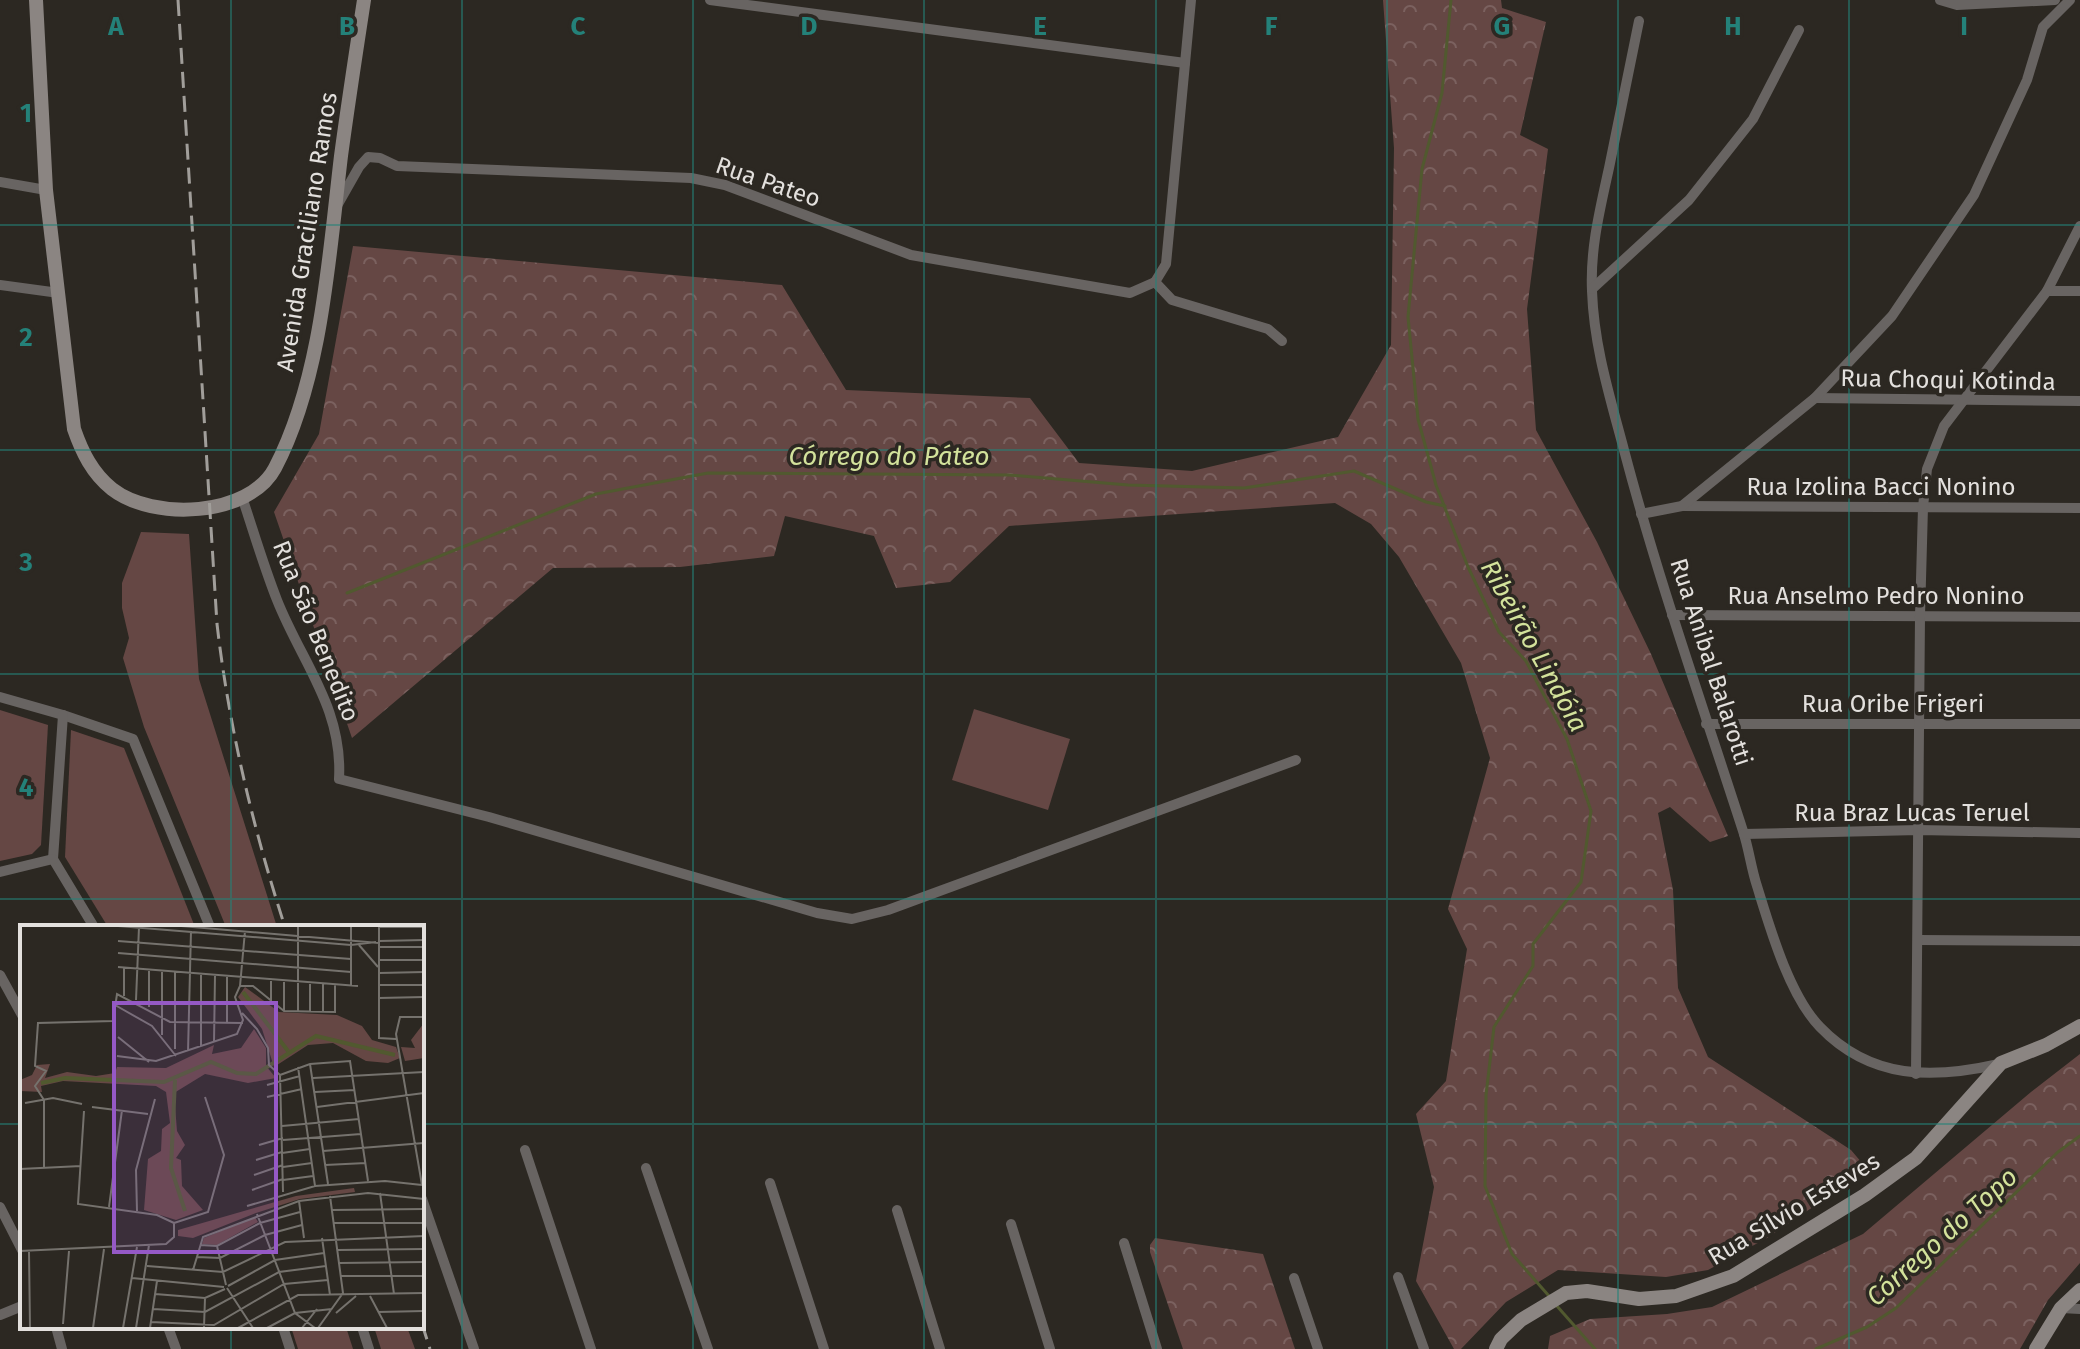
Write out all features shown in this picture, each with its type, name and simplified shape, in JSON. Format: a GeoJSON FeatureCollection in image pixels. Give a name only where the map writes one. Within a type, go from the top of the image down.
{"type":"FeatureCollection","features":[{"type":"Feature","properties":{"kind":"street"},"geometry":{"type":"LineString","coordinates":[[36,0],[46,190],[74,429],[85,458],[96,473],[126,497],[151,507],[190,508],[229,505],[243,500]]}},
{"type":"Feature","properties":{"kind":"street","name":"Avenida Graciliano Ramos"},"geometry":{"type":"LineString","coordinates":[[243,500],[264,484],[273,472],[295,423],[313,356],[337,206],[364,0]]}},
{"type":"Feature","properties":{"kind":"street"},"geometry":{"type":"LineString","coordinates":[[710,0],[1185,63]]}},
{"type":"Feature","properties":{"kind":"street"},"geometry":{"type":"LineString","coordinates":[[1191,0],[1166,264],[1155,282],[1172,300],[1268,329],[1282,341]]}},
{"type":"Feature","properties":{"kind":"street"},"geometry":{"type":"LineString","coordinates":[[1940,0],[1957,5],[2055,0]]}},
{"type":"Feature","properties":{"kind":"street"},"geometry":{"type":"LineString","coordinates":[[1682,506],[1815,398],[1892,316],[1974,195],[2027,80],[2043,27],[2070,0]]}},
{"type":"Feature","properties":{"kind":"street","name":"Rua Anibal Balarotti"},"geometry":{"type":"LineString","coordinates":[[1639,21],[1593,243],[1592,289],[1597,351],[1641,514],[1706,724],[1744,834],[1756,884],[1782,957],[1811,1017],[1830,1037],[1852,1053],[1901,1072],[1955,1073],[2001,1063],[2046,1045],[2080,1026]]}},
{"type":"Feature","properties":{"kind":"street"},"geometry":{"type":"LineString","coordinates":[[1592,289],[1689,200],[1753,119],[1799,30]]}},
{"type":"Feature","properties":{"kind":"street","name":"Rua Pateo"},"geometry":{"type":"LineString","coordinates":[[337,206],[368,157],[380,158],[397,166],[691,178],[725,185],[911,255],[1130,293],[1155,282]]}},
{"type":"Feature","properties":{"kind":"street"},"geometry":{"type":"LineString","coordinates":[[0,182],[46,190]]}},
{"type":"Feature","properties":{"kind":"street"},"geometry":{"type":"LineString","coordinates":[[1916,1074],[1920,616],[1927,469],[1944,426],[2047,291],[2080,226]]}},
{"type":"Feature","properties":{"kind":"street"},"geometry":{"type":"LineString","coordinates":[[0,285],[59,293]]}},
{"type":"Feature","properties":{"kind":"street"},"geometry":{"type":"LineString","coordinates":[[2047,291],[2080,291]]}},
{"type":"Feature","properties":{"kind":"street","name":"Rua Choqui Kotinda"},"geometry":{"type":"LineString","coordinates":[[1815,398],[2080,401]]}},
{"type":"Feature","properties":{"kind":"street","name":"Rua São Benedito"},"geometry":{"type":"LineString","coordinates":[[243,500],[278,601],[332,716],[339,739],[339,779],[489,817],[817,913],[852,919],[888,910],[1296,760]]}},
{"type":"Feature","properties":{"kind":"street","name":"Rua Izolina Bacci Nonino"},"geometry":{"type":"LineString","coordinates":[[1641,514],[1682,506],[2080,508]]}},
{"type":"Feature","properties":{"kind":"street","name":"Rua Anselmo Pedro Nonino"},"geometry":{"type":"LineString","coordinates":[[1672,615],[2080,617]]}},
{"type":"Feature","properties":{"kind":"street"},"geometry":{"type":"LineString","coordinates":[[0,697],[133,739],[209,925]]}},
{"type":"Feature","properties":{"kind":"street"},"geometry":{"type":"LineString","coordinates":[[63,715],[53,859],[93,925]]}},
{"type":"Feature","properties":{"kind":"street","name":"Rua Oribe Frigeri"},"geometry":{"type":"LineString","coordinates":[[1706,724],[2080,724]]}},
{"type":"Feature","properties":{"kind":"street","name":"Rua Braz Lucas Teruel"},"geometry":{"type":"LineString","coordinates":[[1744,834],[1919,830],[2080,833]]}},
{"type":"Feature","properties":{"kind":"street"},"geometry":{"type":"LineString","coordinates":[[0,872],[53,859]]}},
{"type":"Feature","properties":{"kind":"street"},"geometry":{"type":"LineString","coordinates":[[1919,940],[2080,941]]}},
{"type":"Feature","properties":{"kind":"street"},"geometry":{"type":"LineString","coordinates":[[0,975],[20,1011]]}},
{"type":"Feature","properties":{"kind":"street","name":"Rua Sílvio Esteves"},"geometry":{"type":"LineString","coordinates":[[1496,1349],[1501,1339],[1521,1320],[1566,1293],[1587,1291],[1639,1299],[1676,1296],[1733,1276],[1865,1195],[1916,1158],[2001,1063]]}},
{"type":"Feature","properties":{"kind":"street"},"geometry":{"type":"LineString","coordinates":[[525,1150],[591,1349]]}},
{"type":"Feature","properties":{"kind":"street"},"geometry":{"type":"LineString","coordinates":[[646,1168],[708,1349]]}},
{"type":"Feature","properties":{"kind":"street"},"geometry":{"type":"LineString","coordinates":[[770,1183],[824,1349]]}},
{"type":"Feature","properties":{"kind":"street"},"geometry":{"type":"LineString","coordinates":[[424,1205],[474,1349]]}},
{"type":"Feature","properties":{"kind":"street"},"geometry":{"type":"LineString","coordinates":[[0,1207],[20,1246]]}},
{"type":"Feature","properties":{"kind":"street"},"geometry":{"type":"LineString","coordinates":[[897,1210],[940,1349]]}},
{"type":"Feature","properties":{"kind":"street"},"geometry":{"type":"LineString","coordinates":[[1011,1224],[1050,1349]]}},
{"type":"Feature","properties":{"kind":"street"},"geometry":{"type":"LineString","coordinates":[[1124,1243],[1157,1349]]}},
{"type":"Feature","properties":{"kind":"street"},"geometry":{"type":"LineString","coordinates":[[1398,1277],[1424,1349]]}},
{"type":"Feature","properties":{"kind":"street"},"geometry":{"type":"LineString","coordinates":[[1294,1278],[1318,1349]]}},
{"type":"Feature","properties":{"kind":"street"},"geometry":{"type":"LineString","coordinates":[[2036,1349],[2061,1308],[2080,1290]]}},
{"type":"Feature","properties":{"kind":"street"},"geometry":{"type":"LineString","coordinates":[[0,1315],[20,1307]]}},
{"type":"Feature","properties":{"kind":"street"},"geometry":{"type":"LineString","coordinates":[[2061,1308],[2080,1309]]}},
{"type":"Feature","properties":{"kind":"street"},"geometry":{"type":"LineString","coordinates":[[57,1329],[62,1349]]}},
{"type":"Feature","properties":{"kind":"street"},"geometry":{"type":"LineString","coordinates":[[169,1329],[176,1349]]}},
{"type":"Feature","properties":{"kind":"street"},"geometry":{"type":"LineString","coordinates":[[284,1329],[290,1349]]}},
{"type":"Feature","properties":{"kind":"street"},"geometry":{"type":"LineString","coordinates":[[363,1329],[369,1349]]}},
{"type":"Feature","properties":{"kind":"green space"},"geometry":{"type":"Polygon","coordinates":[[[1383,0],[1501,0],[1502,8],[1546,22],[1520,135],[1548,149],[1527,309],[1536,430],[1597,542],[1651,654],[1728,836],[1710,842],[1670,807],[1658,813],[1673,890],[1678,988],[1708,1057],[1851,1150],[1868,1170],[1767,1238],[1708,1270],[1666,1277],[1558,1270],[1506,1302],[1461,1349],[1454,1349],[1416,1281],[1434,1187],[1416,1114],[1446,1081],[1467,949],[1448,909],[1490,758],[1461,663],[1399,557],[1371,524],[1335,503],[1009,526],[950,582],[896,588],[874,536],[785,516],[774,556],[680,567],[553,568],[352,738],[274,512],[319,434],[353,246],[782,285],[846,390],[1030,398],[1079,463],[1192,471],[1338,437],[1391,345],[1394,148],[1383,0]]]}},
{"type":"Feature","properties":{"kind":"green space"},"geometry":{"type":"Polygon","coordinates":[[[141,532],[189,534],[199,679],[276,925],[225,925],[144,727],[123,658],[129,638],[122,608],[122,583],[141,532]]]}},
{"type":"Feature","properties":{"kind":"green space"},"geometry":{"type":"Polygon","coordinates":[[[974,709],[1070,739],[1048,810],[952,780],[974,709]]]}},
{"type":"Feature","properties":{"kind":"green space"},"geometry":{"type":"Polygon","coordinates":[[[0,710],[48,725],[41,845],[32,854],[0,861],[0,710]]]}},
{"type":"Feature","properties":{"kind":"green space"},"geometry":{"type":"Polygon","coordinates":[[[71,730],[124,748],[194,925],[107,925],[65,857],[71,730]]]}},
{"type":"Feature","properties":{"kind":"green space"},"geometry":{"type":"Polygon","coordinates":[[[2080,1054],[2080,1263],[2048,1300],[2020,1349],[1548,1349],[1550,1336],[1590,1319],[1667,1314],[1712,1307],[1863,1234],[2080,1054]]]}},
{"type":"Feature","properties":{"kind":"green space"},"geometry":{"type":"Polygon","coordinates":[[[1155,1238],[1263,1254],[1295,1349],[1183,1349],[1150,1252],[1155,1238]]]}},
{"type":"Feature","properties":{"kind":"green space"},"geometry":{"type":"Polygon","coordinates":[[[292,1329],[347,1329],[353,1349],[298,1349],[292,1329]]]}},
{"type":"Feature","properties":{"kind":"green space"},"geometry":{"type":"Polygon","coordinates":[[[375,1329],[408,1329],[415,1349],[381,1349],[375,1329]]]}},
{"type":"Feature","properties":{"kind":"waterway","name":"Ribeirão Lindóia"},"geometry":{"type":"LineString","coordinates":[[1451,0],[1442,93],[1422,169],[1408,317],[1418,419],[1436,485],[1468,567],[1499,632],[1526,661],[1567,739],[1591,811],[1581,882],[1533,944],[1533,966],[1494,1027],[1486,1095],[1485,1186],[1512,1254],[1549,1296]]}},
{"type":"Feature","properties":{"kind":"waterway","name":"Córrego do Páteo"},"geometry":{"type":"LineString","coordinates":[[347,593],[596,494],[708,473],[1009,475],[1128,485],[1244,488],[1354,471],[1426,502],[1445,506]]}},
{"type":"Feature","properties":{"kind":"waterway","name":"Córrego do Topo"},"geometry":{"type":"LineString","coordinates":[[1816,1349],[1867,1327],[1896,1308],[2058,1152],[2080,1136]]}},
{"type":"Feature","properties":{"kind":"waterway","name":"Ribeirão Lindóia"},"geometry":{"type":"LineString","coordinates":[[1556,1305],[1595,1349]]}},
{"type":"Feature","properties":{"kind":"railway"},"geometry":{"type":"LineString","coordinates":[[178,0],[217,624],[228,701],[244,777],[284,925]]}},
{"type":"Feature","properties":{"kind":"railway"},"geometry":{"type":"LineString","coordinates":[[424,1329],[430,1349]]}}]}
